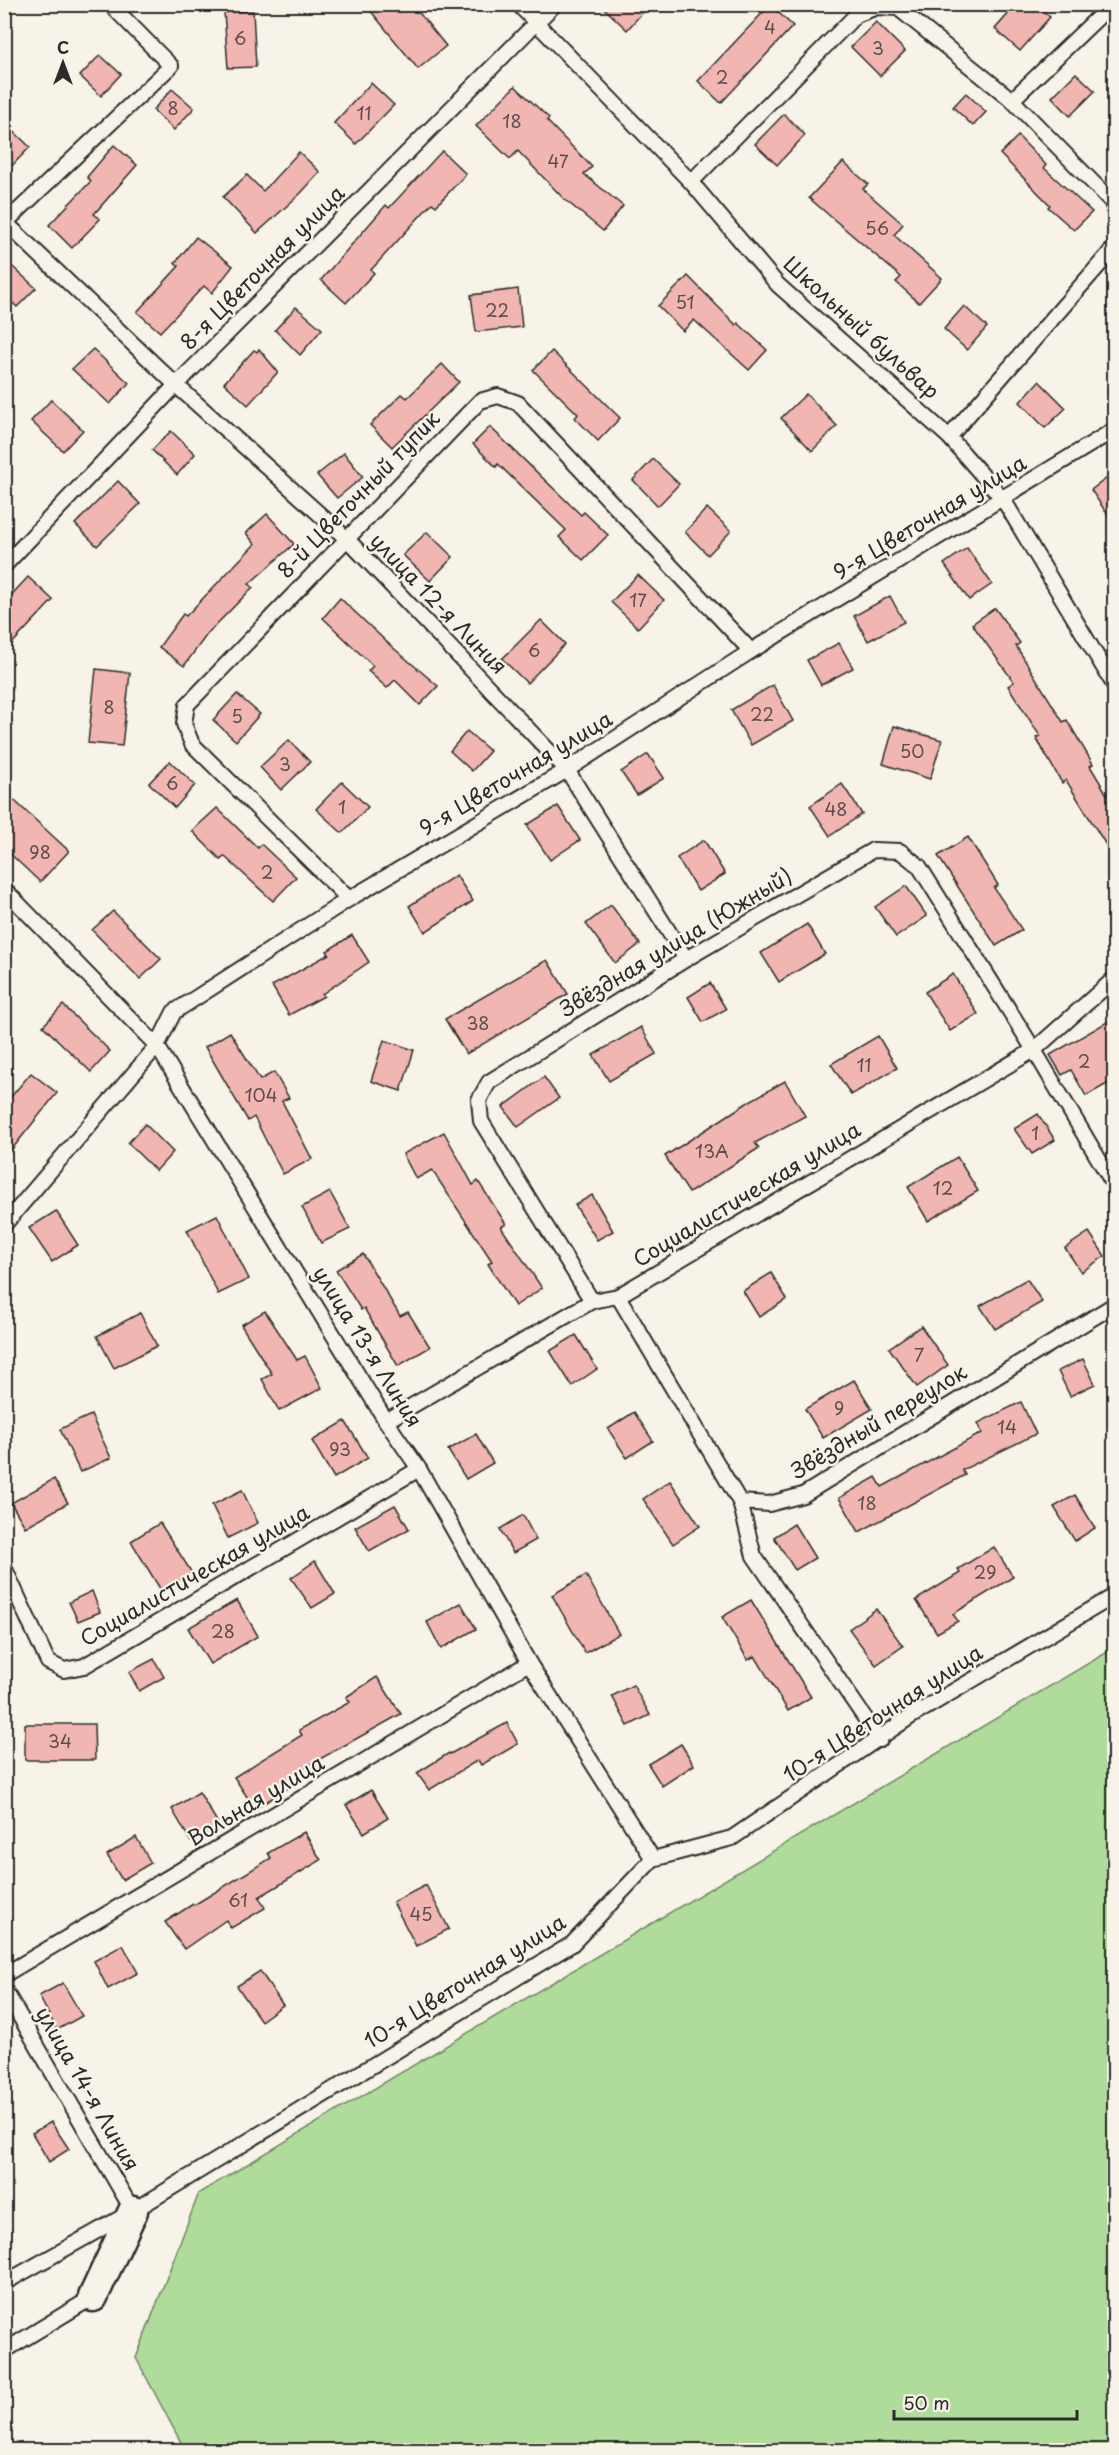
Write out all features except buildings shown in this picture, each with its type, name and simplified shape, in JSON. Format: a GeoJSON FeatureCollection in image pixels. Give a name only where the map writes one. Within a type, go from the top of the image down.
{"type":"FeatureCollection","features":[{"type":"Feature","properties":{"kind":"street"},"geometry":{"type":"LineString","coordinates":[[93,2297],[134,2211]]}},
{"type":"Feature","properties":{"kind":"lane"},"geometry":{"type":"LineString","coordinates":[[5,223],[171,66],[110,4]]}},
{"type":"Feature","properties":{"kind":"lane","name":"Школьный бульвар"},"geometry":{"type":"LineString","coordinates":[[518,4],[691,182],[778,285],[949,436],[1003,499],[1114,685]]}},
{"type":"Feature","properties":{"kind":"lane","name":"8-я Цветочная улица"},"geometry":{"type":"LineString","coordinates":[[4,566],[176,385],[555,4]]}},
{"type":"Feature","properties":{"kind":"lane"},"geometry":{"type":"LineString","coordinates":[[1012,100],[1112,4]]}},
{"type":"Feature","properties":{"kind":"lane"},"geometry":{"type":"LineString","coordinates":[[691,182],[856,15],[877,7],[898,8],[1012,100],[1111,201],[1114,208]]}},
{"type":"Feature","properties":{"kind":"lane","name":"улица 12-я Линия"},"geometry":{"type":"LineString","coordinates":[[5,223],[176,385],[346,538],[567,770],[686,958]]}},
{"type":"Feature","properties":{"kind":"lane"},"geometry":{"type":"LineString","coordinates":[[949,436],[1114,248]]}},
{"type":"Feature","properties":{"kind":"lane","name":"8-й Цветочный тупик"},"geometry":{"type":"LineString","coordinates":[[349,899],[192,744],[184,724],[187,705],[480,400],[498,396],[518,403],[751,651]]}},
{"type":"Feature","properties":{"kind":"lane","name":"9-я Цветочная улица"},"geometry":{"type":"LineString","coordinates":[[4,1225],[157,1046],[174,1012],[349,899],[567,770],[751,651],[1114,430]]}},
{"type":"Feature","properties":{"kind":"lane","name":"Звёздная улица (Южный)"},"geometry":{"type":"LineString","coordinates":[[592,1301],[481,1121],[479,1100],[489,1082],[686,958],[873,850],[900,851],[919,866],[1034,1050]]}},
{"type":"Feature","properties":{"kind":"lane","name":"улица 13-я Линия"},"geometry":{"type":"LineString","coordinates":[[4,889],[157,1046],[386,1421],[419,1469],[529,1663],[653,1859]]}},
{"type":"Feature","properties":{"kind":"lane","name":"Социалистическая улица"},"geometry":{"type":"LineString","coordinates":[[386,1421],[592,1301],[618,1296],[1034,1050],[1114,979]]}},
{"type":"Feature","properties":{"kind":"lane"},"geometry":{"type":"LineString","coordinates":[[1034,1050],[1114,1185]]}},
{"type":"Feature","properties":{"kind":"lane"},"geometry":{"type":"LineString","coordinates":[[618,1296],[740,1502],[754,1556],[880,1740]]}},
{"type":"Feature","properties":{"kind":"lane","name":"Звёздный переулок"},"geometry":{"type":"LineString","coordinates":[[740,1502],[769,1504],[803,1495],[1114,1305]]}},
{"type":"Feature","properties":{"kind":"lane","name":"Социалистическая улица"},"geometry":{"type":"LineString","coordinates":[[4,1567],[48,1662],[64,1670],[84,1666],[419,1469]]}},
{"type":"Feature","properties":{"kind":"lane","name":"10-я Цветочная улица"},"geometry":{"type":"LineString","coordinates":[[4,2283],[134,2211],[572,1944],[653,1859],[732,1838],[880,1740],[910,1717],[1114,1596]]}},
{"type":"Feature","properties":{"kind":"lane","name":"Вольная улица"},"geometry":{"type":"LineString","coordinates":[[4,1975],[529,1663]]}},
{"type":"Feature","properties":{"kind":"lane","name":"улица 14-я Линия"},"geometry":{"type":"LineString","coordinates":[[4,1989],[134,2211]]}},
{"type":"Feature","properties":{"kind":"lane"},"geometry":{"type":"LineString","coordinates":[[4,2351],[93,2297]]}},
{"type":"Feature","properties":{"kind":"green space"},"geometry":{"type":"Polygon","coordinates":[[[1114,1648],[1114,2450],[185,2450],[136,2358],[199,2193],[1114,1648]]]}}]}
